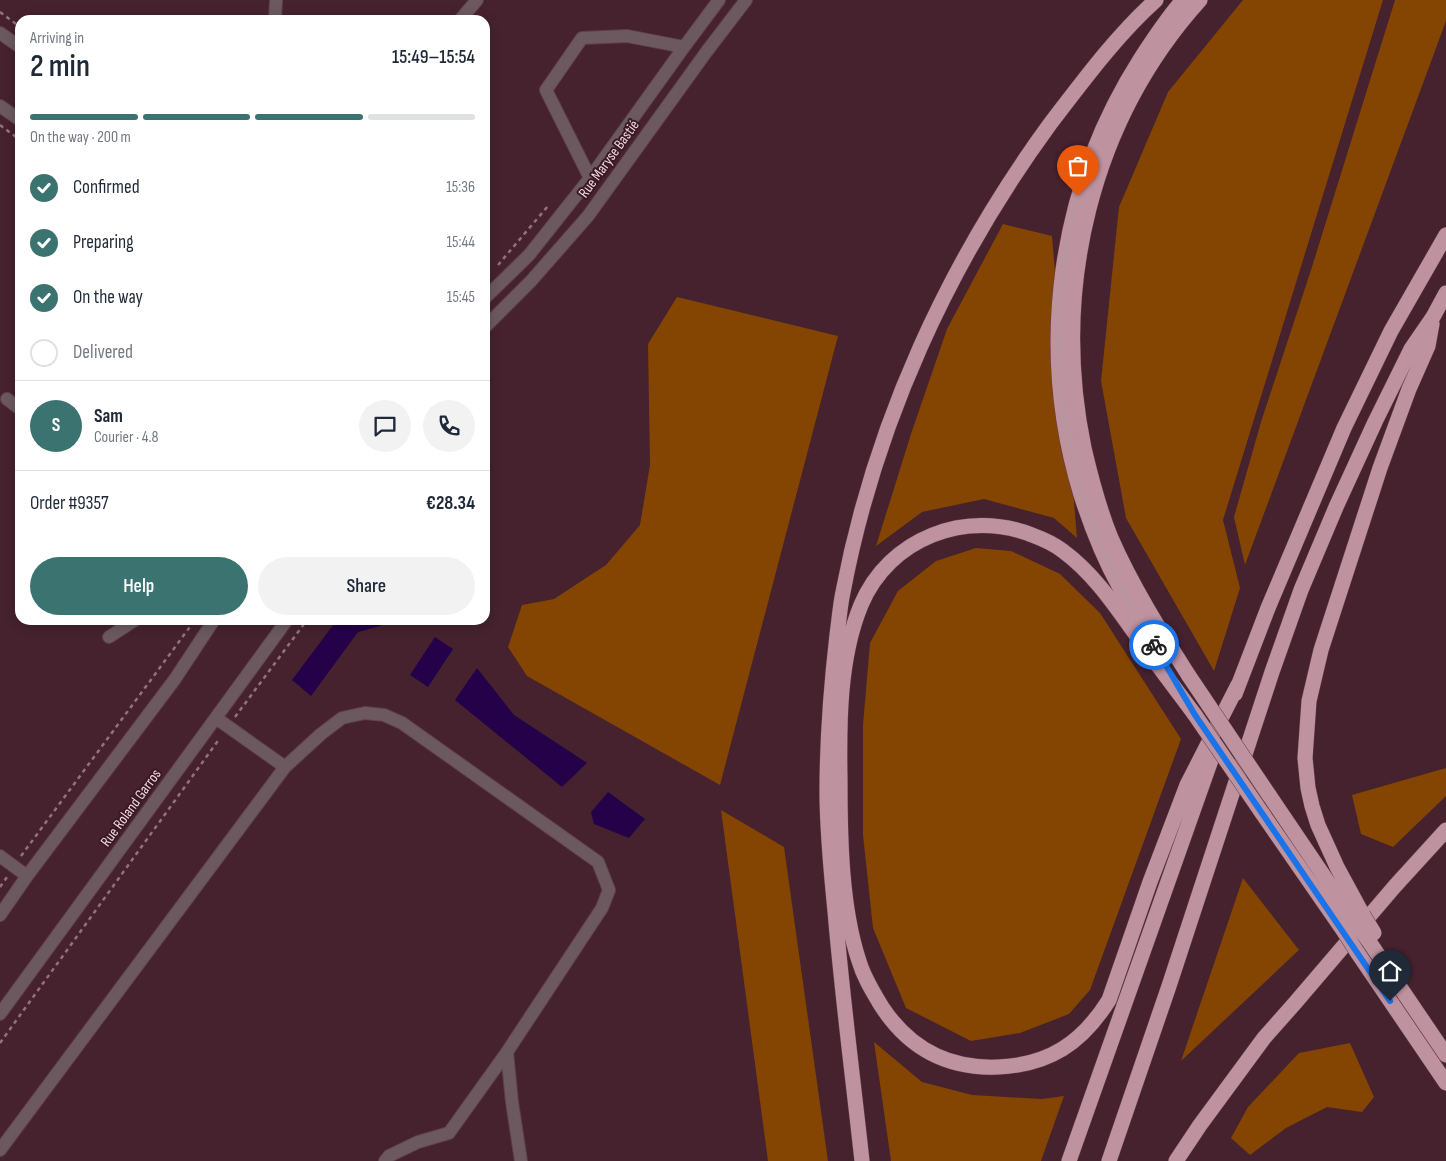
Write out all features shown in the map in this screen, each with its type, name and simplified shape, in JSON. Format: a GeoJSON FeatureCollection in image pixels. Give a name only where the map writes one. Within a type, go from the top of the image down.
{"type":"FeatureCollection","features":[{"type":"Feature","properties":{"kind":"highway"},"geometry":{"type":"LineString","coordinates":[[862,1161],[838,953],[828,832],[827,793],[832,682],[843,593],[864,504],[881,449],[919,350],[959,267],[1004,191],[1032,149],[1094,68],[1143,12],[1156,0]]}},
{"type":"Feature","properties":{"kind":"highway"},"geometry":{"type":"LineString","coordinates":[[1183,0],[1153,39],[1123,88],[1107,118],[1094,149],[1083,181],[1066,248],[1058,320],[1058,355],[1066,429],[1076,475],[1090,521],[1118,585],[1195,715]]}},
{"type":"Feature","properties":{"kind":"highway"},"geometry":{"type":"LineString","coordinates":[[1200,0],[1180,22],[1141,80],[1110,145],[1096,183],[1079,256],[1074,293],[1072,327],[1074,383],[1078,415],[1090,474],[1100,507],[1111,537],[1149,611],[1189,676],[1354,923]]}},
{"type":"Feature","properties":{"kind":"highway"},"geometry":{"type":"LineString","coordinates":[[1070,1161],[1238,685],[1268,608],[1344,428],[1391,331],[1446,235]]}},
{"type":"Feature","properties":{"kind":"highway"},"geometry":{"type":"LineString","coordinates":[[1109,1161],[1301,590],[1375,422],[1411,349],[1433,317],[1446,293]]}},
{"type":"Feature","properties":{"kind":"highway"},"geometry":{"type":"LineString","coordinates":[[1433,317],[1428,346],[1393,430],[1321,650],[1309,701],[1305,758],[1312,806],[1318,825],[1337,867],[1354,923],[1357,952],[1446,1083]]}},
{"type":"Feature","properties":{"kind":"highway"},"geometry":{"type":"LineString","coordinates":[[1238,685],[1187,785],[1109,1000],[1101,1014],[1082,1035],[1067,1047],[1029,1064],[988,1068],[964,1065],[943,1059],[927,1051],[904,1034],[889,1016],[867,982],[854,946],[844,891],[840,804],[842,693],[851,632],[862,602],[874,581],[906,549],[930,536],[949,529],[975,525],[1000,527],[1017,529],[1060,548],[1078,562],[1103,590],[1195,715],[1262,813],[1354,923],[1371,936],[1446,1045]]}},
{"type":"Feature","properties":{"kind":"highway"},"geometry":{"type":"LineString","coordinates":[[1176,1161],[1264,1038],[1395,886],[1446,830]]}},
{"type":"Feature","properties":{"kind":"highway"},"geometry":{"type":"LineString","coordinates":[[1371,936],[1446,1055]]}},
{"type":"Feature","properties":{"kind":"street"},"geometry":{"type":"LineString","coordinates":[[275,15],[276,0]]}},
{"type":"Feature","properties":{"kind":"street"},"geometry":{"type":"LineString","coordinates":[[464,15],[478,0]]}},
{"type":"Feature","properties":{"kind":"street","name":"Rue Maryse Bastié"},"geometry":{"type":"LineString","coordinates":[[490,293],[529,254],[590,178],[719,0]]}},
{"type":"Feature","properties":{"kind":"street","name":"Rue Maryse Bastié"},"geometry":{"type":"LineString","coordinates":[[490,322],[531,281],[588,216],[707,50],[746,0]]}},
{"type":"Feature","properties":{"kind":"street"},"geometry":{"type":"LineString","coordinates":[[0,33],[15,44]]}},
{"type":"Feature","properties":{"kind":"street"},"geometry":{"type":"LineString","coordinates":[[590,178],[546,90],[582,38],[627,36],[684,47]]}},
{"type":"Feature","properties":{"kind":"street"},"geometry":{"type":"LineString","coordinates":[[0,106],[15,116]]}},
{"type":"Feature","properties":{"kind":"street"},"geometry":{"type":"LineString","coordinates":[[7,399],[15,405]]}},
{"type":"Feature","properties":{"kind":"street"},"geometry":{"type":"LineString","coordinates":[[108,637],[127,625]]}},
{"type":"Feature","properties":{"kind":"street"},"geometry":{"type":"LineString","coordinates":[[0,915],[5,902],[27,876],[176,679],[211,625]]}},
{"type":"Feature","properties":{"kind":"street","name":"Rue Roland Garros"},"geometry":{"type":"LineString","coordinates":[[0,1014],[283,625]]}},
{"type":"Feature","properties":{"kind":"street"},"geometry":{"type":"LineString","coordinates":[[0,1150],[285,767],[321,734],[342,718],[365,713],[384,715],[402,723],[598,862],[609,890],[602,908],[507,1052],[449,1133],[418,1142],[389,1156],[386,1161]]}},
{"type":"Feature","properties":{"kind":"street"},"geometry":{"type":"LineString","coordinates":[[216,718],[285,767]]}},
{"type":"Feature","properties":{"kind":"street"},"geometry":{"type":"LineString","coordinates":[[0,856],[27,876]]}},
{"type":"Feature","properties":{"kind":"street"},"geometry":{"type":"LineString","coordinates":[[507,1052],[521,1161]]}},
{"type":"Feature","properties":{"kind":"path"},"geometry":{"type":"LineString","coordinates":[[0,12],[15,23]]}},
{"type":"Feature","properties":{"kind":"path"},"geometry":{"type":"LineString","coordinates":[[0,125],[15,136]]}},
{"type":"Feature","properties":{"kind":"path"},"geometry":{"type":"LineString","coordinates":[[0,887],[192,625]]}},
{"type":"Feature","properties":{"kind":"path"},"geometry":{"type":"LineString","coordinates":[[0,1043],[303,625]]}},
{"type":"Feature","properties":{"kind":"shaded area"},"geometry":{"type":"Polygon","coordinates":[[[1243,0],[1383,0],[1223,520],[1240,588],[1214,671],[1126,518],[1101,381],[1119,207],[1168,92],[1243,0]]]}},
{"type":"Feature","properties":{"kind":"shaded area"},"geometry":{"type":"Polygon","coordinates":[[[1395,0],[1446,0],[1446,21],[1245,565],[1234,517],[1261,422],[1311,270],[1395,0]]]}},
{"type":"Feature","properties":{"kind":"shaded area"},"geometry":{"type":"Polygon","coordinates":[[[1003,224],[1052,236],[1077,538],[1054,518],[984,499],[922,512],[876,546],[911,434],[947,329],[1003,224]]]}},
{"type":"Feature","properties":{"kind":"shaded area"},"geometry":{"type":"Polygon","coordinates":[[[677,297],[838,336],[720,785],[527,676],[508,647],[522,605],[554,599],[606,565],[640,525],[650,465],[648,344],[677,297]]]}},
{"type":"Feature","properties":{"kind":"shaded area"},"geometry":{"type":"Polygon","coordinates":[[[976,548],[1011,551],[1060,574],[1100,613],[1181,739],[1090,990],[1069,1014],[1020,1033],[971,1041],[906,1008],[873,928],[863,835],[863,725],[870,643],[898,591],[936,561],[976,548]]]}},
{"type":"Feature","properties":{"kind":"shaded area"},"geometry":{"type":"Polygon","coordinates":[[[333,625],[383,625],[358,632],[311,696],[292,680],[333,625]]]}},
{"type":"Feature","properties":{"kind":"shaded area"},"geometry":{"type":"Polygon","coordinates":[[[435,637],[453,649],[428,687],[410,675],[435,637]]]}},
{"type":"Feature","properties":{"kind":"shaded area"},"geometry":{"type":"Polygon","coordinates":[[[477,668],[514,715],[587,763],[562,787],[455,700],[477,668]]]}},
{"type":"Feature","properties":{"kind":"shaded area"},"geometry":{"type":"Polygon","coordinates":[[[1446,768],[1446,796],[1393,847],[1361,834],[1352,795],[1446,768]]]}},
{"type":"Feature","properties":{"kind":"shaded area"},"geometry":{"type":"Polygon","coordinates":[[[608,792],[645,819],[629,838],[594,824],[591,812],[608,792]]]}},
{"type":"Feature","properties":{"kind":"shaded area"},"geometry":{"type":"Polygon","coordinates":[[[721,810],[784,847],[828,1161],[768,1161],[721,810]]]}},
{"type":"Feature","properties":{"kind":"shaded area"},"geometry":{"type":"Polygon","coordinates":[[[1243,878],[1299,950],[1181,1061],[1243,878]]]}},
{"type":"Feature","properties":{"kind":"shaded area"},"geometry":{"type":"Polygon","coordinates":[[[874,1042],[922,1082],[972,1095],[1042,1099],[1064,1096],[1041,1161],[891,1161],[874,1042]]]}},
{"type":"Feature","properties":{"kind":"shaded area"},"geometry":{"type":"Polygon","coordinates":[[[1350,1043],[1374,1097],[1362,1112],[1327,1107],[1286,1128],[1250,1155],[1231,1138],[1248,1107],[1299,1053],[1350,1043]]]}},
{"type":"Feature","properties":{"kind":"way so far"},"geometry":{"type":"LineString","coordinates":[[1078,196],[1066,248],[1058,320],[1058,355],[1066,429],[1081,494],[1090,521],[1118,585],[1154,645]]}},
{"type":"Feature","properties":{"kind":"route"},"geometry":{"type":"LineString","coordinates":[[1154,645],[1195,715],[1390,1001]]}}]}
